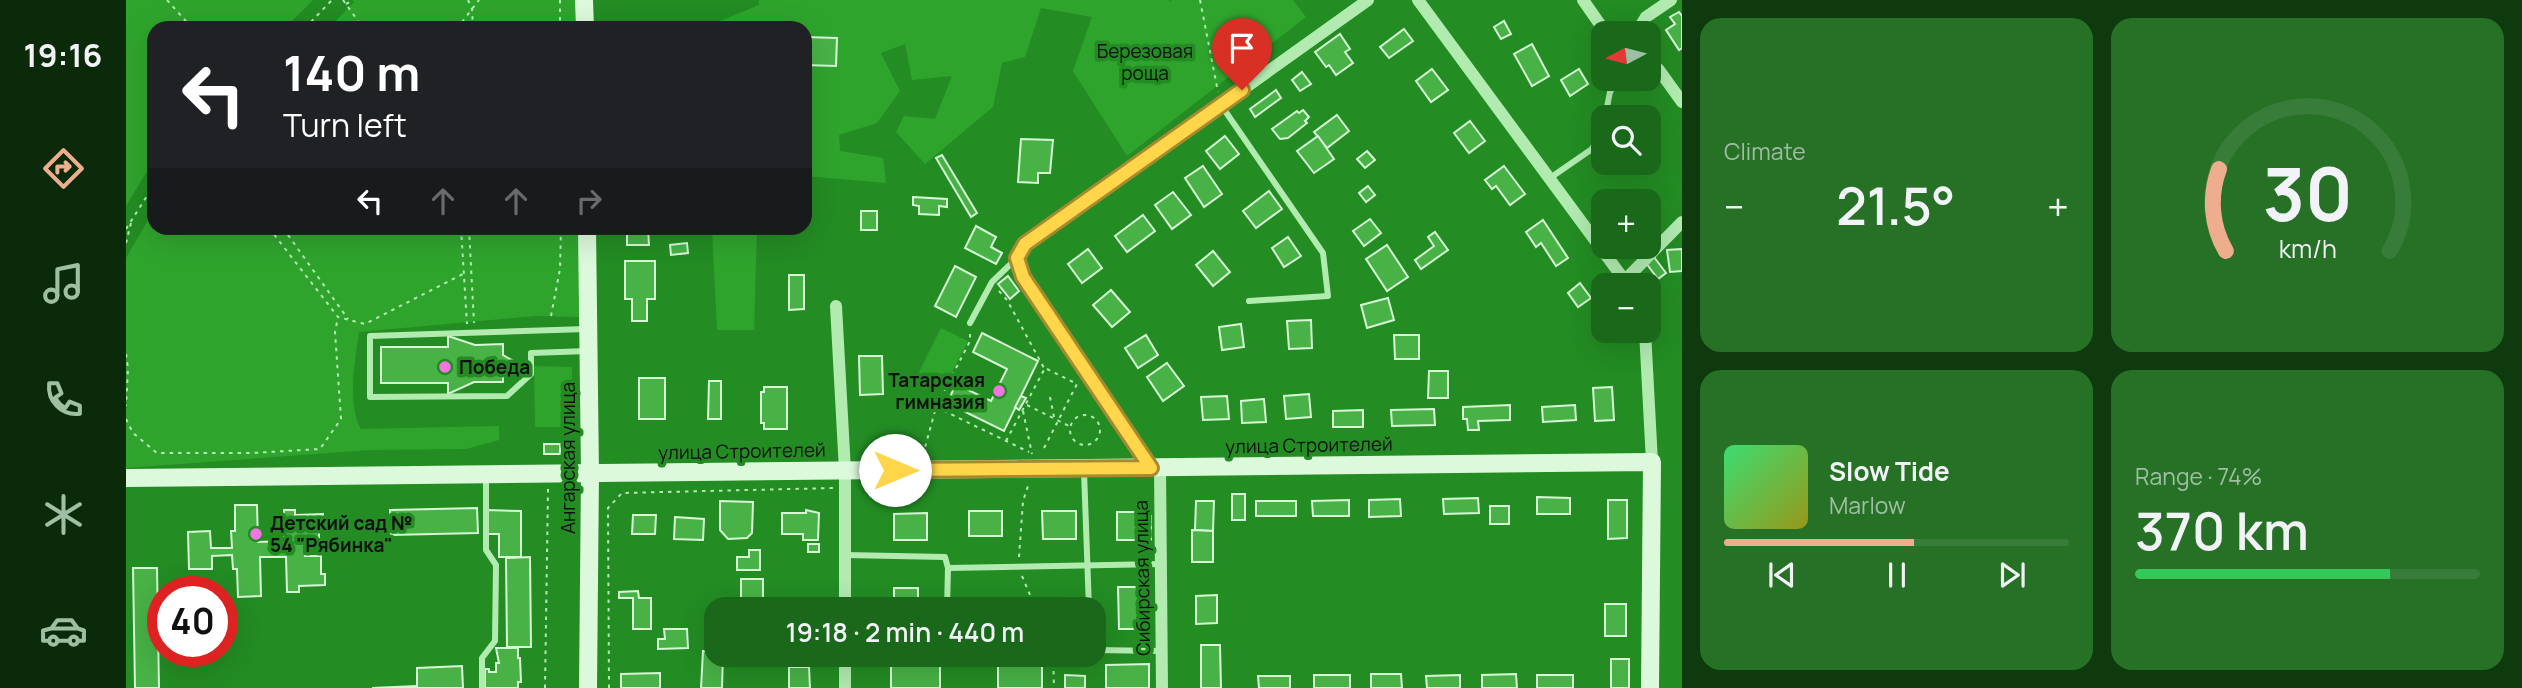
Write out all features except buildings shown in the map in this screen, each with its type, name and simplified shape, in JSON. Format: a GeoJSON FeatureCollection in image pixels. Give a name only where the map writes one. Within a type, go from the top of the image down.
{"type":"FeatureCollection","features":[{"type":"Feature","properties":{"kind":"street"},"geometry":{"type":"LineString","coordinates":[[584,0],[585,21]]}},
{"type":"Feature","properties":{"kind":"street"},"geometry":{"type":"LineString","coordinates":[[1156,468],[1023,277],[1017,258],[1025,244],[1368,0]]}},
{"type":"Feature","properties":{"kind":"street"},"geometry":{"type":"LineString","coordinates":[[1418,0],[1619,273]]}},
{"type":"Feature","properties":{"kind":"street"},"geometry":{"type":"LineString","coordinates":[[1583,0],[1597,21]]}},
{"type":"Feature","properties":{"kind":"street"},"geometry":{"type":"LineString","coordinates":[[1644,21],[1671,0]]}},
{"type":"Feature","properties":{"kind":"street"},"geometry":{"type":"LineString","coordinates":[[1661,73],[1682,102]]}},
{"type":"Feature","properties":{"kind":"street"},"geometry":{"type":"LineString","coordinates":[[1635,273],[1682,222]]}},
{"type":"Feature","properties":{"kind":"street","name":"Ангарская улица"},"geometry":{"type":"LineString","coordinates":[[587,235],[589,688]]}},
{"type":"Feature","properties":{"kind":"street"},"geometry":{"type":"LineString","coordinates":[[836,306],[845,479],[845,597]]}},
{"type":"Feature","properties":{"kind":"street"},"geometry":{"type":"LineString","coordinates":[[1646,343],[1652,462],[1650,688]]}},
{"type":"Feature","properties":{"kind":"street","name":"улица Строителей"},"geometry":{"type":"LineString","coordinates":[[126,478],[590,473],[845,479],[920,470],[1032,462],[1084,468],[1156,468],[1652,462]]}},
{"type":"Feature","properties":{"kind":"street","name":"Сибирская улица"},"geometry":{"type":"LineString","coordinates":[[1156,468],[1161,564],[1162,688]]}},
{"type":"Feature","properties":{"kind":"street"},"geometry":{"type":"LineString","coordinates":[[845,667],[845,688]]}},
{"type":"Feature","properties":{"kind":"lane"},"geometry":{"type":"LineString","coordinates":[[1221,105],[1323,253],[1328,296],[1249,301]]}},
{"type":"Feature","properties":{"kind":"lane"},"geometry":{"type":"LineString","coordinates":[[1549,178],[1591,150]]}},
{"type":"Feature","properties":{"kind":"lane"},"geometry":{"type":"LineString","coordinates":[[970,323],[992,282],[1017,258]]}},
{"type":"Feature","properties":{"kind":"lane"},"geometry":{"type":"LineString","coordinates":[[588,328],[370,336],[370,397],[507,396],[531,373],[531,353],[588,351]]}},
{"type":"Feature","properties":{"kind":"lane"},"geometry":{"type":"LineString","coordinates":[[1084,468],[1089,597]]}},
{"type":"Feature","properties":{"kind":"lane"},"geometry":{"type":"LineString","coordinates":[[482,688],[482,658],[495,641],[496,565],[486,550],[486,475]]}},
{"type":"Feature","properties":{"kind":"lane"},"geometry":{"type":"LineString","coordinates":[[845,555],[945,557],[948,568],[947,597]]}},
{"type":"Feature","properties":{"kind":"lane"},"geometry":{"type":"LineString","coordinates":[[948,568],[1161,564]]}},
{"type":"Feature","properties":{"kind":"lane"},"geometry":{"type":"LineString","coordinates":[[1106,650],[1162,651]]}},
{"type":"Feature","properties":{"kind":"path"},"geometry":{"type":"LineString","coordinates":[[167,0],[186,21]]}},
{"type":"Feature","properties":{"kind":"path"},"geometry":{"type":"LineString","coordinates":[[312,21],[332,0]]}},
{"type":"Feature","properties":{"kind":"path"},"geometry":{"type":"LineString","coordinates":[[343,0],[358,21]]}},
{"type":"Feature","properties":{"kind":"path"},"geometry":{"type":"LineString","coordinates":[[345,4],[354,0]]}},
{"type":"Feature","properties":{"kind":"path"},"geometry":{"type":"LineString","coordinates":[[468,0],[473,21]]}},
{"type":"Feature","properties":{"kind":"path"},"geometry":{"type":"LineString","coordinates":[[463,21],[479,0]]}},
{"type":"Feature","properties":{"kind":"path"},"geometry":{"type":"LineString","coordinates":[[559,0],[560,21]]}},
{"type":"Feature","properties":{"kind":"path"},"geometry":{"type":"LineString","coordinates":[[1200,0],[1221,105]]}},
{"type":"Feature","properties":{"kind":"path"},"geometry":{"type":"LineString","coordinates":[[126,229],[147,196]]}},
{"type":"Feature","properties":{"kind":"path"},"geometry":{"type":"LineString","coordinates":[[126,243],[133,219]]}},
{"type":"Feature","properties":{"kind":"path"},"geometry":{"type":"LineString","coordinates":[[274,235],[338,317],[365,324],[463,274]]}},
{"type":"Feature","properties":{"kind":"path"},"geometry":{"type":"LineString","coordinates":[[288,235],[349,320]]}},
{"type":"Feature","properties":{"kind":"path"},"geometry":{"type":"LineString","coordinates":[[461,235],[463,274],[471,332]]}},
{"type":"Feature","properties":{"kind":"path"},"geometry":{"type":"LineString","coordinates":[[469,235],[471,332]]}},
{"type":"Feature","properties":{"kind":"path"},"geometry":{"type":"LineString","coordinates":[[551,316],[560,269],[561,235]]}},
{"type":"Feature","properties":{"kind":"path"},"geometry":{"type":"LineString","coordinates":[[992,282],[1007,300],[1045,369],[1077,384],[1039,458],[1032,462]]}},
{"type":"Feature","properties":{"kind":"path"},"geometry":{"type":"LineString","coordinates":[[126,419],[132,433],[157,453],[252,453],[320,449],[341,419],[335,332],[338,317]]}},
{"type":"Feature","properties":{"kind":"path"},"geometry":{"type":"LineString","coordinates":[[920,470],[936,407],[970,341],[970,323]]}},
{"type":"Feature","properties":{"kind":"path"},"geometry":{"type":"LineString","coordinates":[[126,354],[126,406]]}},
{"type":"Feature","properties":{"kind":"path"},"geometry":{"type":"LineString","coordinates":[[1006,441],[1045,369]]}},
{"type":"Feature","properties":{"kind":"path"},"geometry":{"type":"LineString","coordinates":[[1050,397],[1054,418]]}},
{"type":"Feature","properties":{"kind":"path"},"geometry":{"type":"LineString","coordinates":[[1026,404],[1070,426]]}},
{"type":"Feature","properties":{"kind":"path"},"geometry":{"type":"LineString","coordinates":[[936,407],[1006,441],[1032,462]]}},
{"type":"Feature","properties":{"kind":"path"},"geometry":{"type":"LineString","coordinates":[[1023,410],[1032,462],[1023,501],[1018,566],[1031,597]]}},
{"type":"Feature","properties":{"kind":"path"},"geometry":{"type":"LineString","coordinates":[[1080,415],[1091,416],[1098,423],[1098,438],[1091,444],[1077,443],[1070,436],[1070,426],[1080,415]]}},
{"type":"Feature","properties":{"kind":"path"},"geometry":{"type":"LineString","coordinates":[[545,688],[548,474]]}},
{"type":"Feature","properties":{"kind":"path"},"geometry":{"type":"LineString","coordinates":[[608,688],[608,508],[622,493],[845,479]]}},
{"type":"Feature","properties":{"kind":"path"},"geometry":{"type":"LineString","coordinates":[[1053,667],[1054,688]]}},
{"type":"Feature","properties":{"kind":"green space"},"geometry":{"type":"Polygon","coordinates":[[[126,0],[313,0],[292,21],[147,21],[147,172],[126,206],[126,0]]]}},
{"type":"Feature","properties":{"kind":"green space"},"geometry":{"type":"Polygon","coordinates":[[[356,0],[576,0],[576,21],[336,21],[356,0]]]}},
{"type":"Feature","properties":{"kind":"green space","name":"Березовая роща"},"geometry":{"type":"Polygon","coordinates":[[[759,0],[1293,0],[1306,17],[1127,156],[1073,71],[1092,17],[1041,8],[1025,57],[1002,63],[993,107],[925,164],[896,132],[904,116],[935,119],[952,76],[912,80],[905,44],[881,53],[900,91],[877,123],[839,135],[840,151],[883,158],[886,183],[812,177],[812,21],[720,21],[759,5],[759,0]]]}},
{"type":"Feature","properties":{"kind":"green space"},"geometry":{"type":"Polygon","coordinates":[[[147,222],[147,235],[580,235],[581,317],[535,316],[359,332],[353,395],[361,429],[499,426],[499,440],[466,449],[370,450],[126,468],[126,258],[147,222]]]}},
{"type":"Feature","properties":{"kind":"green space"},"geometry":{"type":"Polygon","coordinates":[[[712,235],[757,235],[754,330],[717,330],[712,235]]]}},
{"type":"Feature","properties":{"kind":"green space"},"geometry":{"type":"Polygon","coordinates":[[[941,328],[968,341],[944,388],[918,374],[941,328]]]}},
{"type":"Feature","properties":{"kind":"green space"},"geometry":{"type":"Polygon","coordinates":[[[534,366],[572,367],[572,427],[535,427],[534,366]]]}},
{"type":"Feature","properties":{"kind":"place","name":"Победа"},"geometry":{"type":"Point","coordinates":[445,367]}},
{"type":"Feature","properties":{"kind":"place","name":"Татарская гимназия"},"geometry":{"type":"Point","coordinates":[999,391]}},
{"type":"Feature","properties":{"kind":"place","name":"Детский сад № 54 \"Рябинка\""},"geometry":{"type":"Point","coordinates":[256,534]}},
{"type":"Feature","properties":{"kind":"route"},"geometry":{"type":"LineString","coordinates":[[895,470],[1151,468],[1023,277],[1017,258],[1025,244],[1242,90]]}}]}
